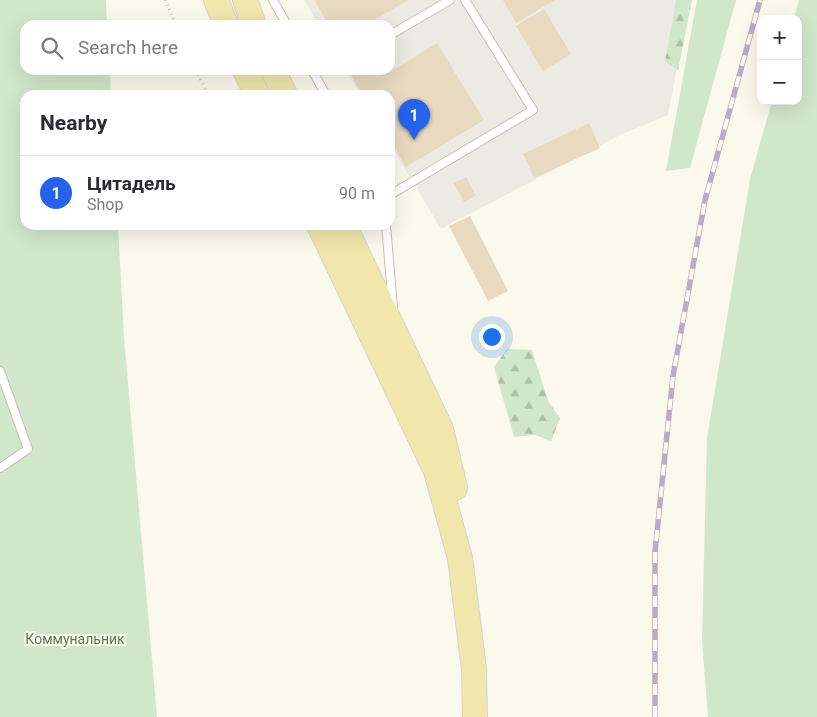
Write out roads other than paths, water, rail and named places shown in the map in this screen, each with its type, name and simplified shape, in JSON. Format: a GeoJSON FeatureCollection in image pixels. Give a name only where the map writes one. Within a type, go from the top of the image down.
{"type":"FeatureCollection","features":[{"type":"Feature","properties":{"kind":"main road"},"geometry":{"type":"LineString","coordinates":[[216,0],[224,20]]}},
{"type":"Feature","properties":{"kind":"main road"},"geometry":{"type":"LineString","coordinates":[[245,0],[252,20]]}},
{"type":"Feature","properties":{"kind":"main road"},"geometry":{"type":"LineString","coordinates":[[247,75],[255,90]]}},
{"type":"Feature","properties":{"kind":"main road"},"geometry":{"type":"LineString","coordinates":[[275,75],[283,90]]}},
{"type":"Feature","properties":{"kind":"main road"},"geometry":{"type":"LineString","coordinates":[[321,230],[436,471],[460,558],[474,669],[474,717]]}},
{"type":"Feature","properties":{"kind":"main road"},"geometry":{"type":"LineString","coordinates":[[346,230],[441,429],[468,544],[482,644],[484,717]]}},
{"type":"Feature","properties":{"kind":"lane"},"geometry":{"type":"LineString","coordinates":[[273,0],[284,20]]}},
{"type":"Feature","properties":{"kind":"lane"},"geometry":{"type":"LineString","coordinates":[[395,32],[450,0]]}},
{"type":"Feature","properties":{"kind":"lane"},"geometry":{"type":"LineString","coordinates":[[395,192],[533,110],[465,0]]}},
{"type":"Feature","properties":{"kind":"lane"},"geometry":{"type":"LineString","coordinates":[[315,75],[323,90]]}},
{"type":"Feature","properties":{"kind":"lane"},"geometry":{"type":"LineString","coordinates":[[386,230],[395,332]]}},
{"type":"Feature","properties":{"kind":"lane"},"geometry":{"type":"LineString","coordinates":[[0,371],[28,449],[0,468]]}},
{"type":"Feature","properties":{"kind":"railway"},"geometry":{"type":"LineString","coordinates":[[655,717],[655,552],[673,376],[705,200],[760,0]]}},
{"type":"Feature","properties":{"kind":"place","name":"Цитадель"},"geometry":{"type":"Point","coordinates":[414,140]}},
{"type":"Feature","properties":{"kind":"park label","name":"Коммунальник"},"geometry":{"type":"Point","coordinates":[75,639]}}]}
